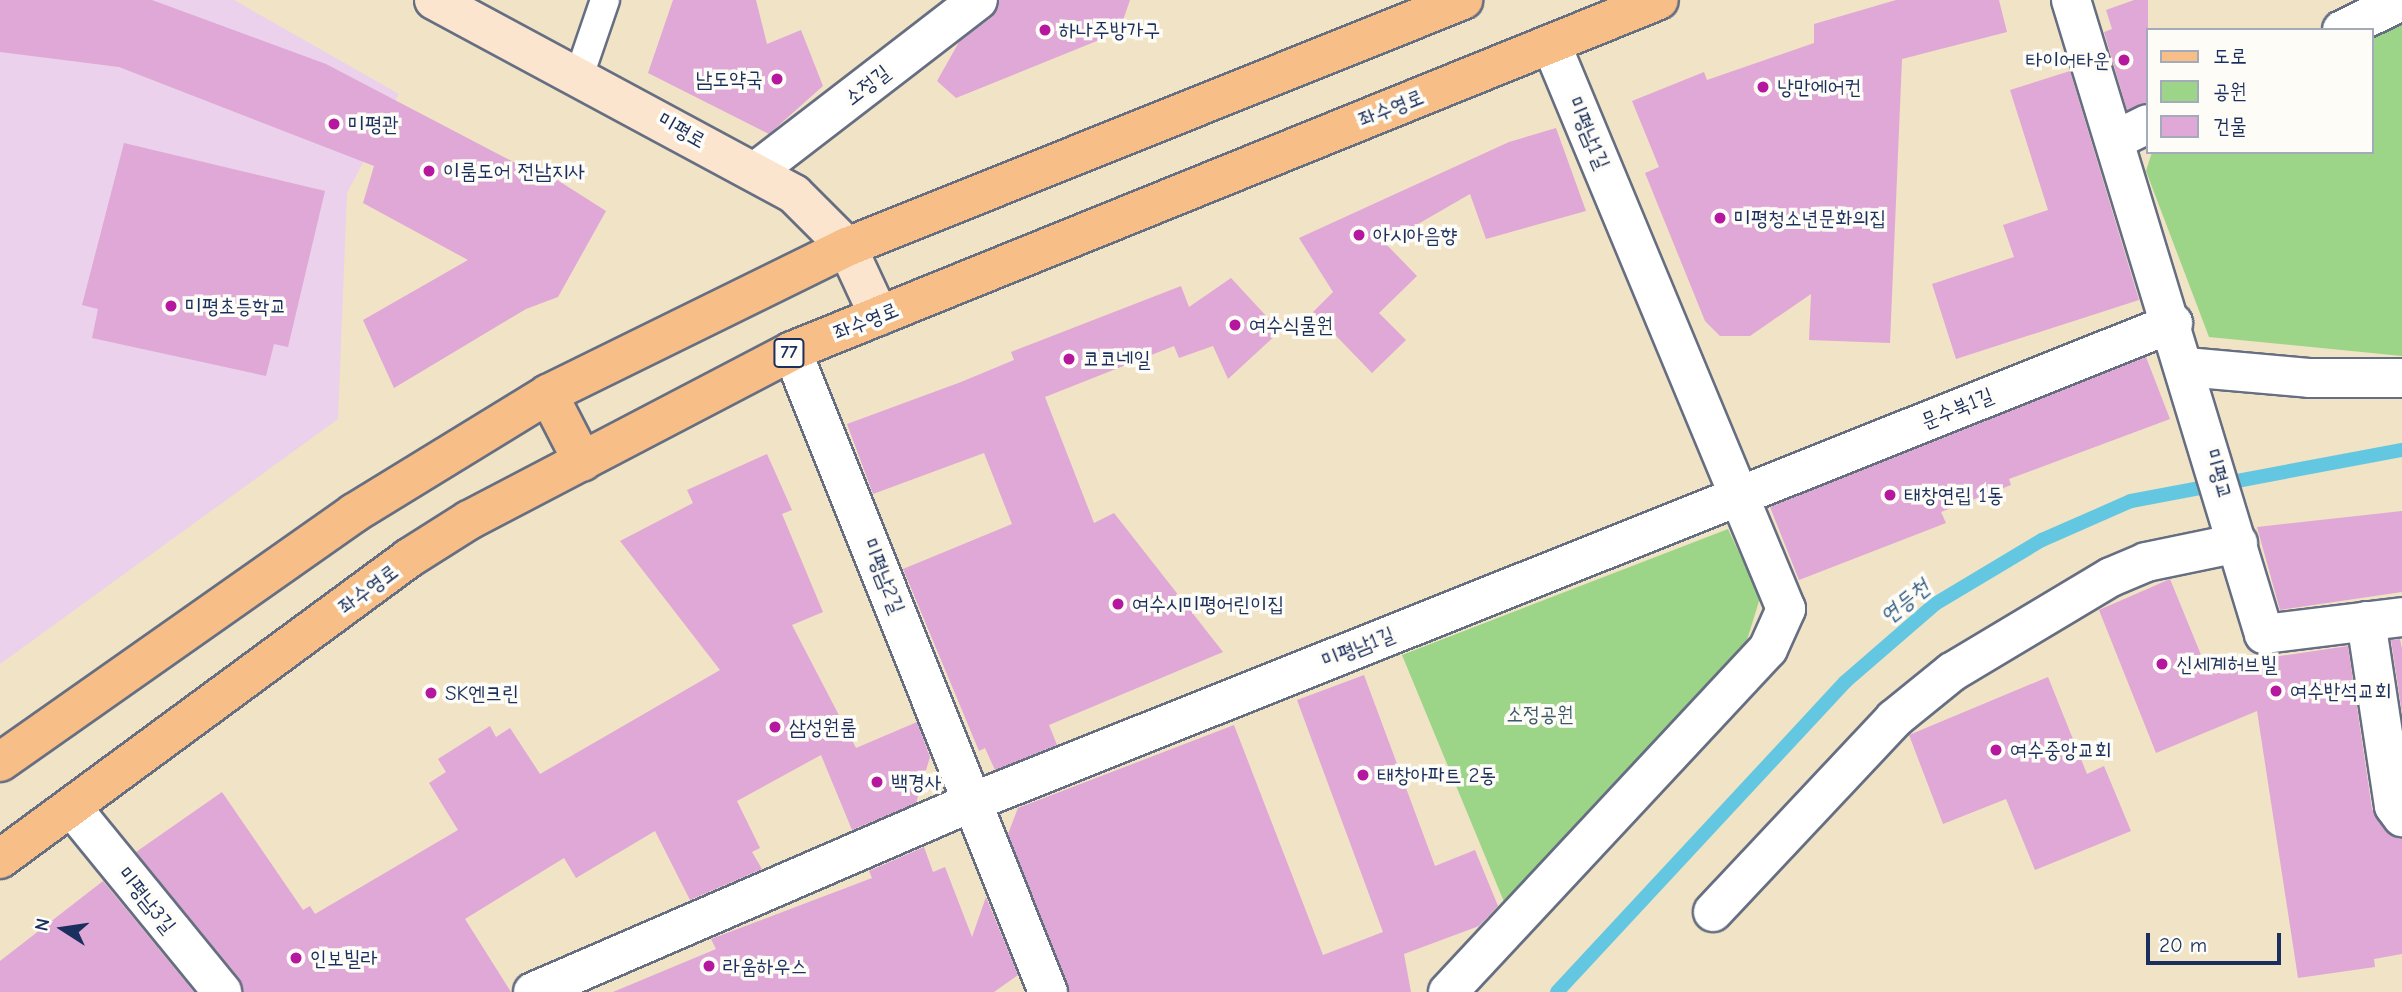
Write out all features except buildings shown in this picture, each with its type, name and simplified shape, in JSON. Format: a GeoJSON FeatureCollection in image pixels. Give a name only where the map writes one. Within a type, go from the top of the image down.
{"type":"FeatureCollection","features":[{"type":"Feature","properties":{"kind":"main road"},"geometry":{"type":"LineString","coordinates":[[0,762],[354,513],[548,394],[847,247],[1462,0]]}},
{"type":"Feature","properties":{"kind":"main road","name":"좌수영로"},"geometry":{"type":"LineString","coordinates":[[0,859],[73,808],[409,558],[792,351],[1659,0]]}},
{"type":"Feature","properties":{"kind":"main road"},"geometry":{"type":"LineString","coordinates":[[548,394],[583,462]]}},
{"type":"Feature","properties":{"kind":"street","name":"미평로"},"geometry":{"type":"LineString","coordinates":[[435,0],[580,73],[756,171],[820,214],[847,247],[879,316]]}},
{"type":"Feature","properties":{"kind":"street","name":"소정길"},"geometry":{"type":"LineString","coordinates":[[756,171],[978,0]]}},
{"type":"Feature","properties":{"kind":"street"},"geometry":{"type":"LineString","coordinates":[[2071,0],[2132,131],[2173,323],[2186,367],[2309,378],[2402,377]]}},
{"type":"Feature","properties":{"kind":"street"},"geometry":{"type":"LineString","coordinates":[[2346,28],[2402,1]]}},
{"type":"Feature","properties":{"kind":"street","name":"미평남1길"},"geometry":{"type":"LineString","coordinates":[[1448,992],[1776,639],[1785,597],[1551,44]]}},
{"type":"Feature","properties":{"kind":"street","name":"문수북1길"},"geometry":{"type":"LineString","coordinates":[[1741,493],[2173,323]]}},
{"type":"Feature","properties":{"kind":"street","name":"미평남2길"},"geometry":{"type":"LineString","coordinates":[[792,351],[975,801],[1048,992]]}},
{"type":"Feature","properties":{"kind":"street","name":"미평교"},"geometry":{"type":"LineString","coordinates":[[2186,367],[2236,534]]}},
{"type":"Feature","properties":{"kind":"street","name":"미평남1길"},"geometry":{"type":"LineString","coordinates":[[975,801],[1741,493]]}},
{"type":"Feature","properties":{"kind":"street"},"geometry":{"type":"LineString","coordinates":[[1713,912],[1894,719],[1952,672],[2111,577],[2146,562],[2236,534],[2264,634],[2384,619],[2394,806],[2402,817]]}},
{"type":"Feature","properties":{"kind":"street"},"geometry":{"type":"LineString","coordinates":[[540,990],[975,801]]}},
{"type":"Feature","properties":{"kind":"street","name":"미평남3길"},"geometry":{"type":"LineString","coordinates":[[73,808],[222,992]]}},
{"type":"Feature","properties":{"kind":"lane"},"geometry":{"type":"LineString","coordinates":[[580,73],[605,0]]}},
{"type":"Feature","properties":{"kind":"shaded area","name":"미평초등학교"},"geometry":{"type":"Polygon","coordinates":[[[0,0],[234,0],[399,94],[347,193],[338,419],[0,664],[0,0]]]}},
{"type":"Feature","properties":{"kind":"green space"},"geometry":{"type":"Polygon","coordinates":[[[2402,18],[2402,356],[2209,337],[2146,171],[2151,154],[2374,154],[2374,32],[2402,18]]]}},
{"type":"Feature","properties":{"kind":"green space","name":"소정공원"},"geometry":{"type":"Polygon","coordinates":[[[1728,529],[1760,598],[1747,640],[1507,909],[1402,655],[1728,529]]]}},
{"type":"Feature","properties":{"kind":"waterway","name":"연등천"},"geometry":{"type":"LineString","coordinates":[[1557,992],[1845,682],[1935,604],[2042,540],[2131,501],[2402,450]]}},
{"type":"Feature","properties":{"kind":"place","name":"하나주방가구"},"geometry":{"type":"Point","coordinates":[1045,30]}},
{"type":"Feature","properties":{"kind":"place","name":"타이어타운"},"geometry":{"type":"Point","coordinates":[2124,60]}},
{"type":"Feature","properties":{"kind":"place","name":"남도약국"},"geometry":{"type":"Point","coordinates":[777,79]}},
{"type":"Feature","properties":{"kind":"place","name":"낭만에어컨"},"geometry":{"type":"Point","coordinates":[1763,87]}},
{"type":"Feature","properties":{"kind":"place","name":"미평관"},"geometry":{"type":"Point","coordinates":[334,124]}},
{"type":"Feature","properties":{"kind":"place","name":"이룸도어 전남지사"},"geometry":{"type":"Point","coordinates":[429,171]}},
{"type":"Feature","properties":{"kind":"place","name":"미평청소년문화의집"},"geometry":{"type":"Point","coordinates":[1720,218]}},
{"type":"Feature","properties":{"kind":"place","name":"아시아음향"},"geometry":{"type":"Point","coordinates":[1359,235]}},
{"type":"Feature","properties":{"kind":"place","name":"미평초등학교"},"geometry":{"type":"Point","coordinates":[171,306]}},
{"type":"Feature","properties":{"kind":"place","name":"여수식물원"},"geometry":{"type":"Point","coordinates":[1235,325]}},
{"type":"Feature","properties":{"kind":"place","name":"코코네일"},"geometry":{"type":"Point","coordinates":[1069,359]}},
{"type":"Feature","properties":{"kind":"place","name":"태창연립 1동"},"geometry":{"type":"Point","coordinates":[1890,495]}},
{"type":"Feature","properties":{"kind":"place","name":"여수시미평어린이집"},"geometry":{"type":"Point","coordinates":[1118,604]}},
{"type":"Feature","properties":{"kind":"place","name":"신세계허브빌"},"geometry":{"type":"Point","coordinates":[2162,664]}},
{"type":"Feature","properties":{"kind":"place","name":"여수반석교회"},"geometry":{"type":"Point","coordinates":[2276,691]}},
{"type":"Feature","properties":{"kind":"place","name":"SK엔크린"},"geometry":{"type":"Point","coordinates":[431,693]}},
{"type":"Feature","properties":{"kind":"place","name":"삼성원룸"},"geometry":{"type":"Point","coordinates":[775,727]}},
{"type":"Feature","properties":{"kind":"place","name":"여수중앙교회"},"geometry":{"type":"Point","coordinates":[1996,750]}},
{"type":"Feature","properties":{"kind":"place","name":"태창아파트 2동"},"geometry":{"type":"Point","coordinates":[1363,775]}},
{"type":"Feature","properties":{"kind":"place","name":"백경사"},"geometry":{"type":"Point","coordinates":[877,782]}},
{"type":"Feature","properties":{"kind":"place","name":"인보빌라"},"geometry":{"type":"Point","coordinates":[296,958]}},
{"type":"Feature","properties":{"kind":"place","name":"라움하우스"},"geometry":{"type":"Point","coordinates":[709,966]}}]}
